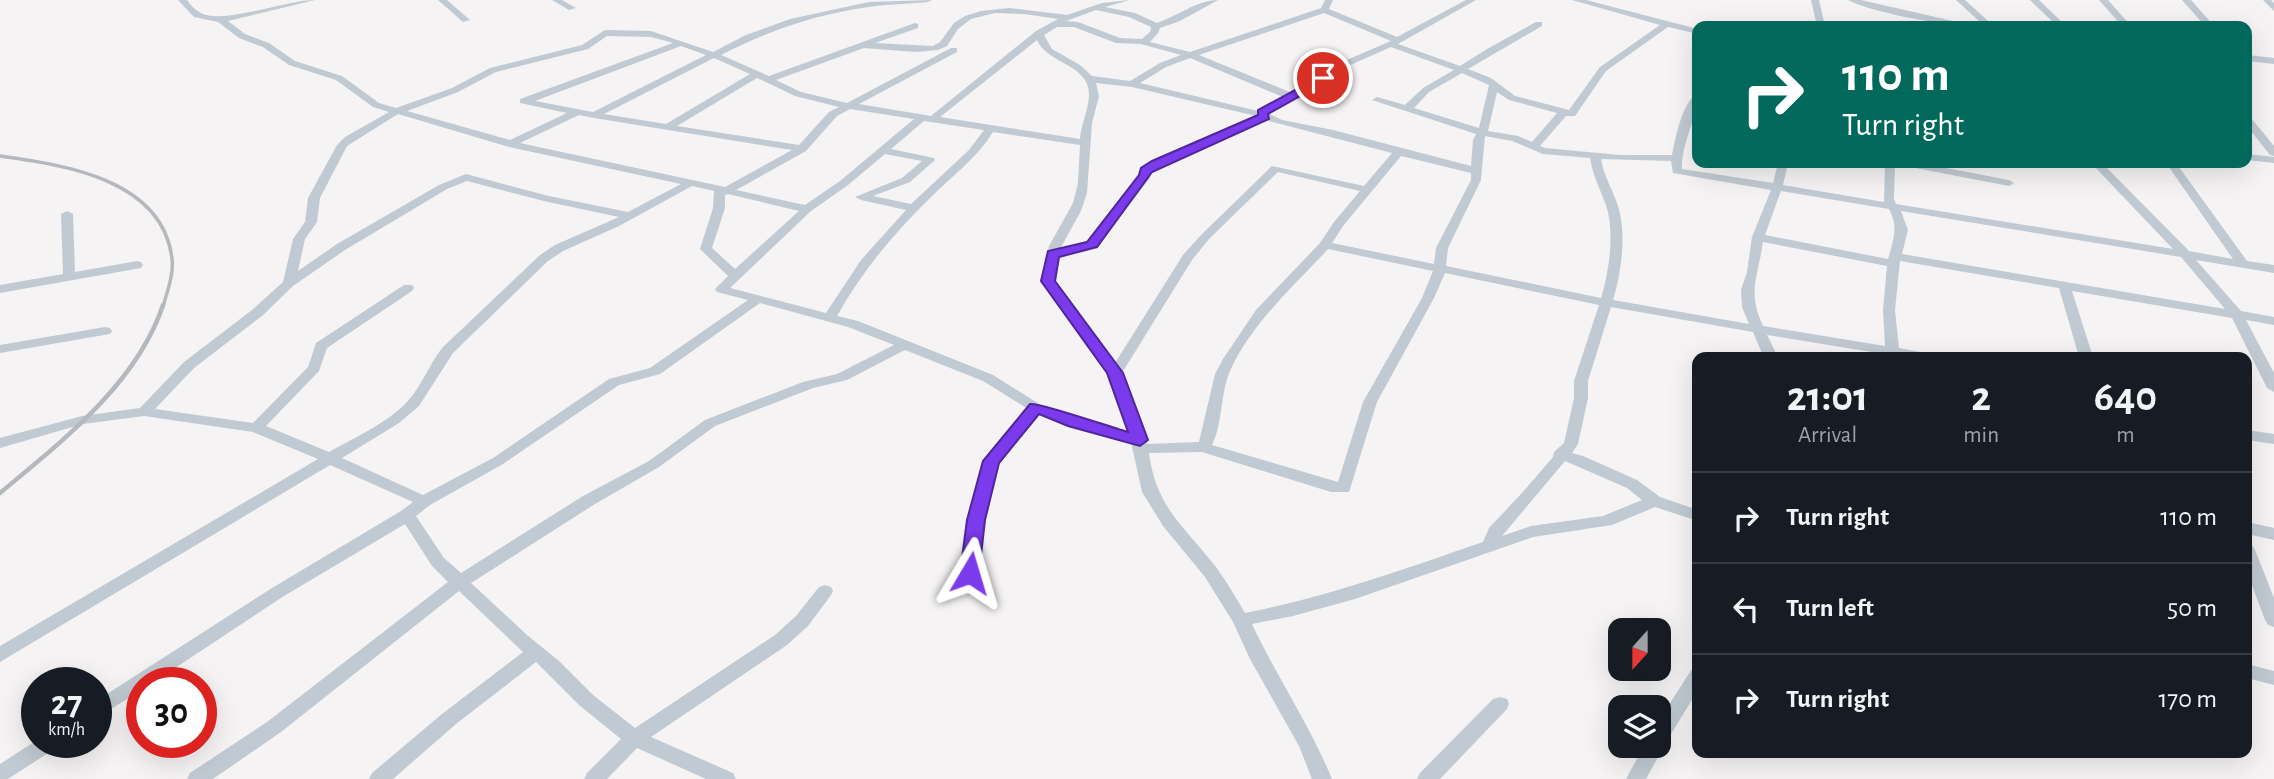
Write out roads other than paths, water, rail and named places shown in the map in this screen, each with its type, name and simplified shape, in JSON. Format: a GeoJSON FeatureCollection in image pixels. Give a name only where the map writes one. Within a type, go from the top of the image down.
{"type":"FeatureCollection","features":[{"type":"Feature","properties":{"kind":"street"},"geometry":{"type":"LineString","coordinates":[[184,1],[199,0]]}},
{"type":"Feature","properties":{"kind":"street"},"geometry":{"type":"LineString","coordinates":[[184,1],[197,15],[221,20],[311,0]]}},
{"type":"Feature","properties":{"kind":"street"},"geometry":{"type":"LineString","coordinates":[[442,0],[467,20]]}},
{"type":"Feature","properties":{"kind":"street"},"geometry":{"type":"LineString","coordinates":[[556,0],[572,8]]}},
{"type":"Feature","properties":{"kind":"street"},"geometry":{"type":"LineString","coordinates":[[594,115],[749,37],[790,22],[869,4],[928,0]]}},
{"type":"Feature","properties":{"kind":"street"},"geometry":{"type":"LineString","coordinates":[[934,118],[1054,23],[1094,6],[1126,0]]}},
{"type":"Feature","properties":{"kind":"street"},"geometry":{"type":"LineString","coordinates":[[1094,6],[1101,10],[1132,15],[1156,25],[1177,19],[1214,0]]}},
{"type":"Feature","properties":{"kind":"street"},"geometry":{"type":"LineString","coordinates":[[1324,10],[1329,0]]}},
{"type":"Feature","properties":{"kind":"street"},"geometry":{"type":"LineString","coordinates":[[1053,254],[1092,244],[1146,176],[1146,171],[1157,163],[1263,116],[1290,96],[1345,64],[1394,42],[1472,0]]}},
{"type":"Feature","properties":{"kind":"street"},"geometry":{"type":"LineString","coordinates":[[1576,0],[1692,30]]}},
{"type":"Feature","properties":{"kind":"street"},"geometry":{"type":"LineString","coordinates":[[1815,0],[1820,21]]}},
{"type":"Feature","properties":{"kind":"street"},"geometry":{"type":"LineString","coordinates":[[1852,0],[1944,21]]}},
{"type":"Feature","properties":{"kind":"street"},"geometry":{"type":"LineString","coordinates":[[1960,0],[1983,21]]}},
{"type":"Feature","properties":{"kind":"street"},"geometry":{"type":"LineString","coordinates":[[2034,0],[2057,21]]}},
{"type":"Feature","properties":{"kind":"street"},"geometry":{"type":"LineString","coordinates":[[2103,0],[2122,21]]}},
{"type":"Feature","properties":{"kind":"street"},"geometry":{"type":"LineString","coordinates":[[2186,0],[2205,21]]}},
{"type":"Feature","properties":{"kind":"street"},"geometry":{"type":"LineString","coordinates":[[2267,0],[2274,8]]}},
{"type":"Feature","properties":{"kind":"street"},"geometry":{"type":"LineString","coordinates":[[1132,84],[1163,65],[1247,34],[1324,10],[1494,85],[1512,98],[1571,114],[1603,69],[1666,24]]}},
{"type":"Feature","properties":{"kind":"street"},"geometry":{"type":"LineString","coordinates":[[864,46],[931,49],[943,46],[958,24],[973,16],[996,11],[1065,17]]}},
{"type":"Feature","properties":{"kind":"street"},"geometry":{"type":"LineString","coordinates":[[221,20],[242,36],[266,45],[292,63],[339,78],[376,105],[509,144],[596,160],[688,184],[807,209]]}},
{"type":"Feature","properties":{"kind":"street"},"geometry":{"type":"LineString","coordinates":[[1054,23],[1075,24],[1119,41],[1146,42],[1145,44],[1191,55],[1290,96]]}},
{"type":"Feature","properties":{"kind":"street"},"geometry":{"type":"LineString","coordinates":[[1408,108],[1426,90],[1461,70],[1485,51],[1520,36],[1539,24]]}},
{"type":"Feature","properties":{"kind":"street"},"geometry":{"type":"LineString","coordinates":[[1146,42],[1154,33],[1156,25]]}},
{"type":"Feature","properties":{"kind":"street"},"geometry":{"type":"LineString","coordinates":[[769,79],[915,26]]}},
{"type":"Feature","properties":{"kind":"street"},"geometry":{"type":"LineString","coordinates":[[289,283],[299,239],[311,222],[314,198],[337,158],[339,149],[349,139],[399,110],[454,90],[493,70],[585,47],[605,33],[651,34],[682,43],[758,73],[811,98],[1086,143]]}},
{"type":"Feature","properties":{"kind":"street"},"geometry":{"type":"LineString","coordinates":[[1039,33],[1040,40],[1049,51],[1085,72],[1094,93],[1087,125],[1079,205],[1058,238],[1048,281],[1115,373],[1140,445],[1150,492],[1241,620],[1259,659],[1308,744],[1322,779]]}},
{"type":"Feature","properties":{"kind":"street"},"geometry":{"type":"LineString","coordinates":[[682,43],[523,101],[802,149]]}},
{"type":"Feature","properties":{"kind":"street"},"geometry":{"type":"LineString","coordinates":[[722,191],[802,149],[833,114],[954,50]]}},
{"type":"Feature","properties":{"kind":"street"},"geometry":{"type":"LineString","coordinates":[[2252,59],[2274,61]]}},
{"type":"Feature","properties":{"kind":"street"},"geometry":{"type":"LineString","coordinates":[[668,127],[758,73]]}},
{"type":"Feature","properties":{"kind":"street"},"geometry":{"type":"LineString","coordinates":[[1090,79],[1132,84],[1478,171]]}},
{"type":"Feature","properties":{"kind":"street"},"geometry":{"type":"LineString","coordinates":[[922,117],[844,183],[807,209],[721,289],[831,317],[988,378],[1036,408],[1140,445],[1203,447],[1331,487],[1344,488],[1370,402],[1428,298],[1440,270],[1442,248],[1478,171],[1477,148],[1494,85]]}},
{"type":"Feature","properties":{"kind":"street"},"geometry":{"type":"LineString","coordinates":[[1377,100],[1514,138],[1543,151],[1595,156],[1676,158]]}},
{"type":"Feature","properties":{"kind":"street"},"geometry":{"type":"LineString","coordinates":[[1692,105],[1676,158],[1675,170],[1680,172],[2274,269]]}},
{"type":"Feature","properties":{"kind":"street"},"geometry":{"type":"LineString","coordinates":[[509,144],[577,112]]}},
{"type":"Feature","properties":{"kind":"street"},"geometry":{"type":"LineString","coordinates":[[1534,146],[1564,112]]}},
{"type":"Feature","properties":{"kind":"street"},"geometry":{"type":"LineString","coordinates":[[2252,126],[2274,153]]}},
{"type":"Feature","properties":{"kind":"street"},"geometry":{"type":"LineString","coordinates":[[831,317],[856,276],[915,208],[970,158],[990,129]]}},
{"type":"Feature","properties":{"kind":"street"},"geometry":{"type":"LineString","coordinates":[[881,150],[930,160],[906,180],[861,197],[915,208]]}},
{"type":"Feature","properties":{"kind":"street"},"geometry":{"type":"LineString","coordinates":[[1203,447],[1207,442],[1222,374],[1230,359],[1261,313],[1325,244],[1338,223],[1398,153]]}},
{"type":"Feature","properties":{"kind":"street"},"geometry":{"type":"LineString","coordinates":[[1490,547],[1495,532],[1571,444],[1581,398],[1581,380],[1613,280],[1616,246],[1613,208],[1599,177],[1595,156]]}},
{"type":"Feature","properties":{"kind":"street"},"geometry":{"type":"LineString","coordinates":[[2252,158],[2274,160]]}},
{"type":"Feature","properties":{"kind":"street"},"geometry":{"type":"LineString","coordinates":[[1115,373],[1187,258],[1276,168],[1368,190]]}},
{"type":"Feature","properties":{"kind":"street"},"geometry":{"type":"LineString","coordinates":[[1768,352],[1748,307],[1747,290],[1753,272],[1758,237],[1778,186],[1782,168]]}},
{"type":"Feature","properties":{"kind":"street"},"geometry":{"type":"LineString","coordinates":[[1890,168],[1888,198],[1899,217],[1902,230],[1894,260],[1889,310],[1892,350]]}},
{"type":"Feature","properties":{"kind":"street"},"geometry":{"type":"LineString","coordinates":[[1931,168],[2009,183]]}},
{"type":"Feature","properties":{"kind":"street"},"geometry":{"type":"LineString","coordinates":[[2101,168],[2185,254],[2236,314],[2274,388]]}},
{"type":"Feature","properties":{"kind":"street"},"geometry":{"type":"LineString","coordinates":[[2175,168],[2243,264]]}},
{"type":"Feature","properties":{"kind":"street"},"geometry":{"type":"LineString","coordinates":[[144,412],[189,365],[257,313],[289,283],[341,247],[443,187],[466,177],[548,199],[628,216]]}},
{"type":"Feature","properties":{"kind":"street"},"geometry":{"type":"LineString","coordinates":[[0,654],[394,420],[414,402],[443,356],[544,258],[579,237],[628,216],[688,184]]}},
{"type":"Feature","properties":{"kind":"street"},"geometry":{"type":"LineString","coordinates":[[722,191],[705,249],[736,276]]}},
{"type":"Feature","properties":{"kind":"street"},"geometry":{"type":"LineString","coordinates":[[67,214],[69,277]]}},
{"type":"Feature","properties":{"kind":"street"},"geometry":{"type":"LineString","coordinates":[[1758,237],[2274,321]]}},
{"type":"Feature","properties":{"kind":"street"},"geometry":{"type":"LineString","coordinates":[[1325,244],[1604,302],[1759,331],[1902,352]]}},
{"type":"Feature","properties":{"kind":"street"},"geometry":{"type":"LineString","coordinates":[[0,289],[137,265]]}},
{"type":"Feature","properties":{"kind":"street"},"geometry":{"type":"LineString","coordinates":[[2065,287],[2084,352]]}},
{"type":"Feature","properties":{"kind":"street"},"geometry":{"type":"LineString","coordinates":[[256,428],[314,368],[321,346],[408,288]]}},
{"type":"Feature","properties":{"kind":"street"},"geometry":{"type":"LineString","coordinates":[[112,701],[278,592],[407,515],[424,501],[498,461],[614,382],[647,376],[759,298]]}},
{"type":"Feature","properties":{"kind":"street"},"geometry":{"type":"LineString","coordinates":[[0,349],[105,331]]}},
{"type":"Feature","properties":{"kind":"street"},"geometry":{"type":"LineString","coordinates":[[197,779],[274,727],[458,583],[589,500],[654,464],[710,423],[808,385],[842,377],[904,345]]}},
{"type":"Feature","properties":{"kind":"street"},"geometry":{"type":"LineString","coordinates":[[970,573],[976,520],[991,461],[1036,408]]}},
{"type":"Feature","properties":{"kind":"street"},"geometry":{"type":"LineString","coordinates":[[0,443],[82,420],[144,412],[256,428],[333,458],[370,478],[424,501]]}},
{"type":"Feature","properties":{"kind":"street"},"geometry":{"type":"LineString","coordinates":[[2252,436],[2274,439]]}},
{"type":"Feature","properties":{"kind":"street"},"geometry":{"type":"LineString","coordinates":[[1559,455],[1577,459],[1632,484],[1654,501],[1692,514]]}},
{"type":"Feature","properties":{"kind":"street"},"geometry":{"type":"LineString","coordinates":[[1241,620],[1349,595],[1531,532],[1606,521],[1654,501]]}},
{"type":"Feature","properties":{"kind":"street"},"geometry":{"type":"LineString","coordinates":[[407,515],[438,562],[458,583],[554,666],[586,700],[634,738],[726,779]]}},
{"type":"Feature","properties":{"kind":"street"},"geometry":{"type":"LineString","coordinates":[[2252,529],[2274,534]]}},
{"type":"Feature","properties":{"kind":"street"},"geometry":{"type":"LineString","coordinates":[[2252,563],[2274,620]]}},
{"type":"Feature","properties":{"kind":"street"},"geometry":{"type":"LineString","coordinates":[[594,779],[634,738],[781,639],[802,621],[825,591]]}},
{"type":"Feature","properties":{"kind":"street"},"geometry":{"type":"LineString","coordinates":[[379,779],[449,719],[536,652]]}},
{"type":"Feature","properties":{"kind":"street"},"geometry":{"type":"LineString","coordinates":[[2252,672],[2274,678]]}},
{"type":"Feature","properties":{"kind":"street"},"geometry":{"type":"LineString","coordinates":[[1671,717],[1692,684]]}},
{"type":"Feature","properties":{"kind":"street"},"geometry":{"type":"LineString","coordinates":[[1427,779],[1500,704]]}},
{"type":"Feature","properties":{"kind":"street"},"geometry":{"type":"LineString","coordinates":[[0,774],[24,758]]}},
{"type":"Feature","properties":{"kind":"street"},"geometry":{"type":"LineString","coordinates":[[1636,779],[1647,758]]}},
{"type":"Feature","properties":{"kind":"railway"},"geometry":{"type":"LineString","coordinates":[[0,156],[80,171],[107,181],[150,210],[165,232],[172,259],[171,277],[163,307]]}},
{"type":"Feature","properties":{"kind":"railway"},"geometry":{"type":"LineString","coordinates":[[0,493],[72,432],[116,386],[151,334],[163,305]]}}]}
